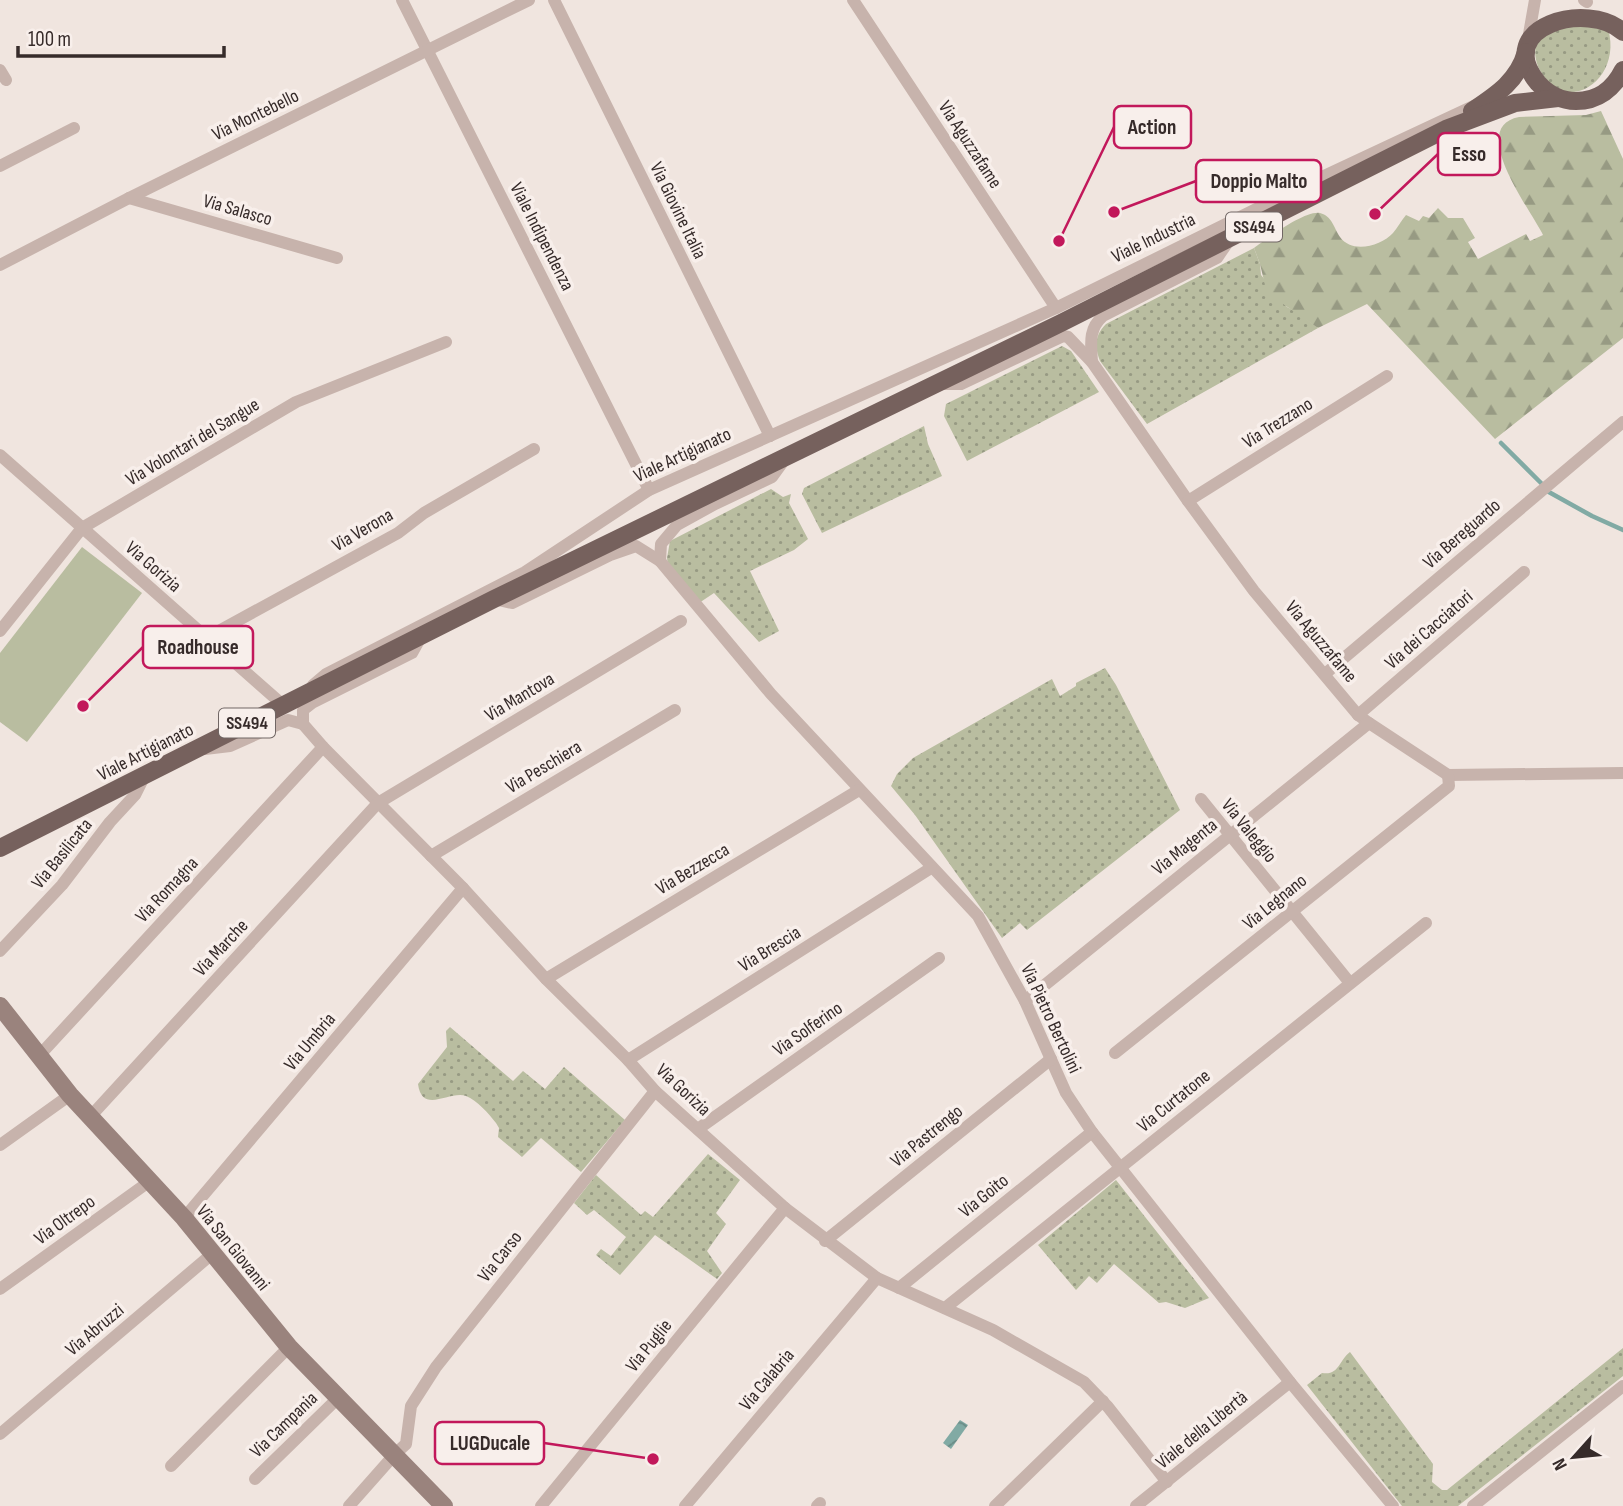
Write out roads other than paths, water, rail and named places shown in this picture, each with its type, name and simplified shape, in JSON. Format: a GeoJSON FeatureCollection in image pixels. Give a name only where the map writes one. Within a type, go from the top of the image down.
{"type":"FeatureCollection","features":[{"type":"Feature","properties":{"kind":"main road","name":"Viale Industria"},"geometry":{"type":"LineString","coordinates":[[1446,129],[1511,82],[1522,65],[1538,18],[1552,7],[1570,1],[1590,3]]}},
{"type":"Feature","properties":{"kind":"main road"},"geometry":{"type":"LineString","coordinates":[[1590,3],[1623,17]]}},
{"type":"Feature","properties":{"kind":"main road"},"geometry":{"type":"LineString","coordinates":[[1590,3],[1614,18],[1623,32]]}},
{"type":"Feature","properties":{"kind":"main road"},"geometry":{"type":"LineString","coordinates":[[1528,43],[1527,62],[1535,80],[1558,98]]}},
{"type":"Feature","properties":{"kind":"main road","name":"Viale Industria"},"geometry":{"type":"LineString","coordinates":[[1059,316],[1230,239],[1446,129],[1515,103],[1558,98],[1577,102],[1596,97],[1612,87],[1623,70]]}},
{"type":"Feature","properties":{"kind":"main road","name":"Viale Artigianato"},"geometry":{"type":"LineString","coordinates":[[0,848],[494,599],[936,384],[1059,316]]}},
{"type":"Feature","properties":{"kind":"street","name":"Viale Indipendenza"},"geometry":{"type":"LineString","coordinates":[[402,0],[649,490]]}},
{"type":"Feature","properties":{"kind":"street","name":"Via Montebello"},"geometry":{"type":"LineString","coordinates":[[0,265],[129,198],[529,0]]}},
{"type":"Feature","properties":{"kind":"street","name":"Via Giovine Italia"},"geometry":{"type":"LineString","coordinates":[[554,0],[770,436]]}},
{"type":"Feature","properties":{"kind":"street","name":"Via Aguzzafame"},"geometry":{"type":"LineString","coordinates":[[853,0],[1059,316]]}},
{"type":"Feature","properties":{"kind":"street"},"geometry":{"type":"LineString","coordinates":[[1528,43],[1535,0]]}},
{"type":"Feature","properties":{"kind":"street","name":"Viale Industria"},"geometry":{"type":"LineString","coordinates":[[1059,316],[1305,185],[1496,95]]}},
{"type":"Feature","properties":{"kind":"street"},"geometry":{"type":"LineString","coordinates":[[0,166],[74,128]]}},
{"type":"Feature","properties":{"kind":"street","name":"Via Salasco"},"geometry":{"type":"LineString","coordinates":[[129,198],[337,258]]}},
{"type":"Feature","properties":{"kind":"street"},"geometry":{"type":"LineString","coordinates":[[1092,362],[1091,335],[1097,321],[1217,258],[1230,239]]}},
{"type":"Feature","properties":{"kind":"street","name":"Viale Artigianato"},"geometry":{"type":"LineString","coordinates":[[309,692],[315,682],[326,674],[525,572],[649,490],[770,436],[1059,316]]}},
{"type":"Feature","properties":{"kind":"street","name":"Via Aguzzafame"},"geometry":{"type":"LineString","coordinates":[[936,384],[961,384],[1063,336],[1072,340],[1092,362],[1254,591],[1325,674],[1364,719],[1448,775]]}},
{"type":"Feature","properties":{"kind":"street","name":"Via Volontari del Sangue"},"geometry":{"type":"LineString","coordinates":[[0,631],[82,528],[296,402],[446,342]]}},
{"type":"Feature","properties":{"kind":"street","name":"Via Trezzano"},"geometry":{"type":"LineString","coordinates":[[1188,501],[1387,376]]}},
{"type":"Feature","properties":{"kind":"street","name":"Via Bereguardo"},"geometry":{"type":"LineString","coordinates":[[1325,674],[1623,422]]}},
{"type":"Feature","properties":{"kind":"street","name":"Via Verona"},"geometry":{"type":"LineString","coordinates":[[206,638],[398,533],[424,513],[534,449]]}},
{"type":"Feature","properties":{"kind":"street","name":"Via Gorizia"},"geometry":{"type":"LineString","coordinates":[[0,455],[283,705]]}},
{"type":"Feature","properties":{"kind":"street"},"geometry":{"type":"LineString","coordinates":[[494,599],[512,603],[610,555],[636,546],[660,561],[661,544],[677,525],[772,477],[786,457]]}},
{"type":"Feature","properties":{"kind":"street","name":"Via Pietro Bertolini"},"geometry":{"type":"LineString","coordinates":[[660,561],[771,694],[978,916],[1025,1001],[1066,1093],[1092,1132],[1290,1382],[1393,1506]]}},
{"type":"Feature","properties":{"kind":"street","name":"Via dei Cacciatori"},"geometry":{"type":"LineString","coordinates":[[1364,719],[1524,572]]}},
{"type":"Feature","properties":{"kind":"street","name":"Via Mantova"},"geometry":{"type":"LineString","coordinates":[[378,803],[681,621]]}},
{"type":"Feature","properties":{"kind":"street"},"geometry":{"type":"LineString","coordinates":[[194,750],[230,746],[288,720],[303,723],[303,710],[412,653],[422,635]]}},
{"type":"Feature","properties":{"kind":"street","name":"Via Peschiera"},"geometry":{"type":"LineString","coordinates":[[431,856],[675,710]]}},
{"type":"Feature","properties":{"kind":"street","name":"Via Magenta"},"geometry":{"type":"LineString","coordinates":[[1025,1001],[1228,835],[1364,719]]}},
{"type":"Feature","properties":{"kind":"street","name":"Via Gorizia"},"geometry":{"type":"LineString","coordinates":[[303,723],[323,747],[463,888],[546,979],[628,1060],[655,1091],[785,1208],[877,1278],[993,1330],[1084,1382],[1167,1482]]}},
{"type":"Feature","properties":{"kind":"street","name":"Via Romagna"},"geometry":{"type":"LineString","coordinates":[[37,1056],[323,747]]}},
{"type":"Feature","properties":{"kind":"street"},"geometry":{"type":"LineString","coordinates":[[1448,775],[1623,773]]}},
{"type":"Feature","properties":{"kind":"street","name":"Via Basilicata"},"geometry":{"type":"LineString","coordinates":[[0,951],[62,886],[110,822],[135,795],[145,775]]}},
{"type":"Feature","properties":{"kind":"street","name":"Via Legnano"},"geometry":{"type":"LineString","coordinates":[[1115,1053],[1449,786],[1448,775]]}},
{"type":"Feature","properties":{"kind":"street","name":"Via Bezzecca"},"geometry":{"type":"LineString","coordinates":[[546,979],[859,790]]}},
{"type":"Feature","properties":{"kind":"street","name":"Via Valeggio"},"geometry":{"type":"LineString","coordinates":[[1201,799],[1350,983]]}},
{"type":"Feature","properties":{"kind":"street","name":"Via Marche"},"geometry":{"type":"LineString","coordinates":[[90,1117],[378,803]]}},
{"type":"Feature","properties":{"kind":"street","name":"Via Brescia"},"geometry":{"type":"LineString","coordinates":[[628,1060],[931,868]]}},
{"type":"Feature","properties":{"kind":"street","name":"Via Umbria"},"geometry":{"type":"LineString","coordinates":[[184,1219],[463,888]]}},
{"type":"Feature","properties":{"kind":"street","name":"Via Curtatone"},"geometry":{"type":"LineString","coordinates":[[945,1308],[1426,923]]}},
{"type":"Feature","properties":{"kind":"street","name":"Via Solferino"},"geometry":{"type":"LineString","coordinates":[[698,1129],[939,958]]}},
{"type":"Feature","properties":{"kind":"street","name":"Via San Giovanni"},"geometry":{"type":"LineString","coordinates":[[0,1006],[70,1095],[184,1219],[289,1347],[444,1506]]}},
{"type":"Feature","properties":{"kind":"street","name":"Via Pastrengo"},"geometry":{"type":"LineString","coordinates":[[825,1241],[1051,1059]]}},
{"type":"Feature","properties":{"kind":"street","name":"Via Carso"},"geometry":{"type":"LineString","coordinates":[[349,1506],[406,1444],[411,1406],[436,1367],[655,1091]]}},
{"type":"Feature","properties":{"kind":"street"},"geometry":{"type":"LineString","coordinates":[[0,1145],[70,1095]]}},
{"type":"Feature","properties":{"kind":"street","name":"Via Goito"},"geometry":{"type":"LineString","coordinates":[[899,1287],[1092,1132]]}},
{"type":"Feature","properties":{"kind":"street","name":"Via Oltrepo"},"geometry":{"type":"LineString","coordinates":[[0,1289],[150,1181]]}},
{"type":"Feature","properties":{"kind":"street","name":"Via Puglie"},"geometry":{"type":"LineString","coordinates":[[541,1506],[785,1208]]}},
{"type":"Feature","properties":{"kind":"street","name":"Via Abruzzi"},"geometry":{"type":"LineString","coordinates":[[0,1434],[212,1254]]}},
{"type":"Feature","properties":{"kind":"street","name":"Via Calabria"},"geometry":{"type":"LineString","coordinates":[[685,1506],[877,1278]]}},
{"type":"Feature","properties":{"kind":"street"},"geometry":{"type":"LineString","coordinates":[[171,1466],[289,1347]]}},
{"type":"Feature","properties":{"kind":"street","name":"Viale della Libertà"},"geometry":{"type":"LineString","coordinates":[[1136,1506],[1290,1382]]}},
{"type":"Feature","properties":{"kind":"street"},"geometry":{"type":"LineString","coordinates":[[1473,1506],[1623,1386]]}},
{"type":"Feature","properties":{"kind":"street","name":"Via Campania"},"geometry":{"type":"LineString","coordinates":[[255,1479],[338,1398]]}},
{"type":"Feature","properties":{"kind":"street"},"geometry":{"type":"LineString","coordinates":[[995,1506],[1102,1401]]}},
{"type":"Feature","properties":{"kind":"water"},"geometry":{"type":"Polygon","coordinates":[[[960,1420],[968,1425],[951,1449],[943,1443],[960,1420]]]}},
{"type":"Feature","properties":{"kind":"waterway"},"geometry":{"type":"LineString","coordinates":[[1501,443],[1542,484]]}},
{"type":"Feature","properties":{"kind":"waterway"},"geometry":{"type":"LineString","coordinates":[[1547,491],[1623,530]]}},
{"type":"Feature","properties":{"kind":"place","name":"Doppio Malto"},"geometry":{"type":"Point","coordinates":[1114,212]}},
{"type":"Feature","properties":{"kind":"place","name":"Esso"},"geometry":{"type":"Point","coordinates":[1375,214]}},
{"type":"Feature","properties":{"kind":"place","name":"Action"},"geometry":{"type":"Point","coordinates":[1059,241]}},
{"type":"Feature","properties":{"kind":"place","name":"Roadhouse"},"geometry":{"type":"Point","coordinates":[83,706]}},
{"type":"Feature","properties":{"kind":"place","name":"LUGDucale"},"geometry":{"type":"Point","coordinates":[653,1459]}}]}
